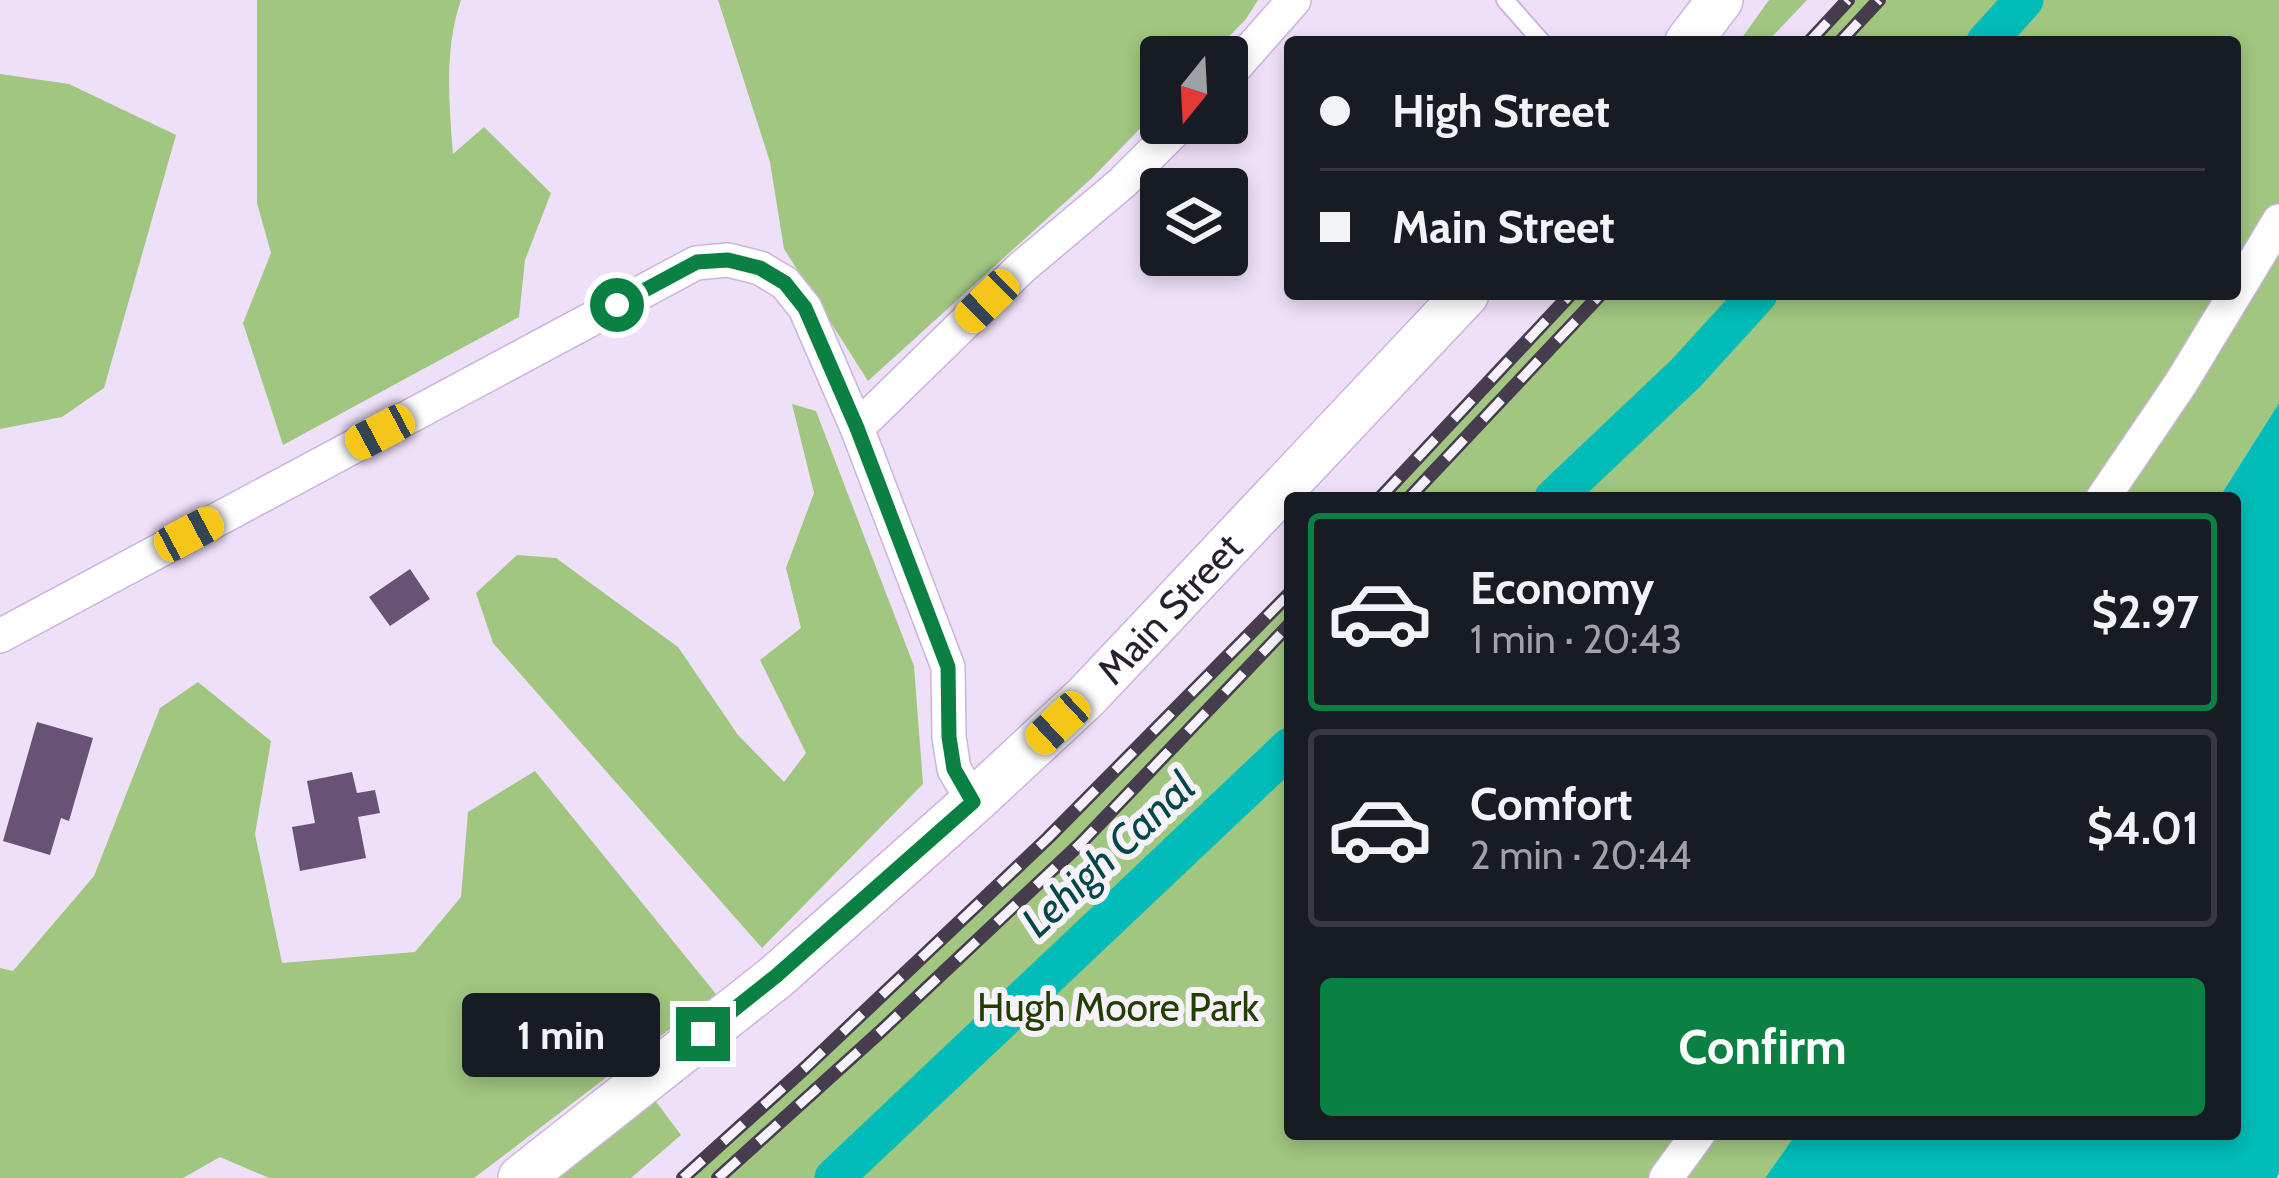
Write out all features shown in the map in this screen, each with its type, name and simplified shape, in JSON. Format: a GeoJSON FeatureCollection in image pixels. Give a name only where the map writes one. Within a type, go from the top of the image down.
{"type":"FeatureCollection","features":[{"type":"Feature","properties":{"kind":"street"},"geometry":{"type":"LineString","coordinates":[[1248,52],[1294,0]]}},
{"type":"Feature","properties":{"kind":"street"},"geometry":{"type":"LineString","coordinates":[[1693,36],[1720,0]]}},
{"type":"Feature","properties":{"kind":"street"},"geometry":{"type":"LineString","coordinates":[[857,428],[1020,269],[1123,183],[1161,144]]}},
{"type":"Feature","properties":{"kind":"street"},"geometry":{"type":"LineString","coordinates":[[2241,284],[2279,221]]}},
{"type":"Feature","properties":{"kind":"street"},"geometry":{"type":"LineString","coordinates":[[0,636],[697,262],[728,260],[760,268],[785,283],[805,308],[857,428],[948,667],[951,753],[954,769],[973,802]]}},
{"type":"Feature","properties":{"kind":"street","name":"Main Street"},"geometry":{"type":"LineString","coordinates":[[520,1178],[776,976],[1086,697],[1460,300]]}},
{"type":"Feature","properties":{"kind":"street"},"geometry":{"type":"LineString","coordinates":[[2106,492],[2231,300]]}},
{"type":"Feature","properties":{"kind":"street"},"geometry":{"type":"LineString","coordinates":[[1666,1178],[1694,1140]]}},
{"type":"Feature","properties":{"kind":"lane"},"geometry":{"type":"LineString","coordinates":[[1504,0],[1537,36]]}},
{"type":"Feature","properties":{"kind":"green space"},"geometry":{"type":"Polygon","coordinates":[[[257,0],[461,0],[450,57],[453,154],[484,127],[551,193],[525,260],[519,317],[283,445],[243,323],[271,253],[257,203],[257,0]]]}},
{"type":"Feature","properties":{"kind":"green space"},"geometry":{"type":"Polygon","coordinates":[[[718,0],[1258,0],[1229,36],[1140,36],[1140,129],[868,381],[784,249],[770,162],[718,0]]]}},
{"type":"Feature","properties":{"kind":"green space"},"geometry":{"type":"Polygon","coordinates":[[[1769,0],[1807,0],[1773,36],[1743,36],[1769,0]]]}},
{"type":"Feature","properties":{"kind":"green space"},"geometry":{"type":"Polygon","coordinates":[[[1848,0],[2279,0],[2279,403],[2223,492],[1386,492],[1565,300],[2241,300],[2241,36],[1815,36],[1848,0]]]}},
{"type":"Feature","properties":{"kind":"green space"},"geometry":{"type":"Polygon","coordinates":[[[0,74],[69,84],[176,135],[104,388],[62,417],[0,429],[0,74]]]}},
{"type":"Feature","properties":{"kind":"green space"},"geometry":{"type":"Polygon","coordinates":[[[792,404],[816,411],[914,666],[923,784],[762,948],[493,643],[476,593],[517,555],[556,558],[678,647],[738,735],[784,782],[806,753],[760,660],[801,628],[786,568],[814,493],[792,404]]]}},
{"type":"Feature","properties":{"kind":"green space","name":"Hugh Moore Park"},"geometry":{"type":"Polygon","coordinates":[[[1284,599],[1284,1140],[1792,1140],[1765,1178],[683,1178],[1048,838],[1284,599]]]}},
{"type":"Feature","properties":{"kind":"green space"},"geometry":{"type":"Polygon","coordinates":[[[198,682],[271,741],[255,834],[282,963],[415,952],[461,897],[468,812],[535,771],[716,994],[474,1178],[269,1178],[220,1157],[183,1178],[0,1178],[0,968],[13,971],[94,876],[160,708],[198,682]]]}},
{"type":"Feature","properties":{"kind":"green space"},"geometry":{"type":"Polygon","coordinates":[[[651,1095],[681,1135],[631,1178],[550,1178],[651,1095]]]}},
{"type":"Feature","properties":{"kind":"shaded area"},"geometry":{"type":"Polygon","coordinates":[[[2279,403],[2277,1178],[1765,1178],[1792,1140],[2241,1140],[2241,492],[2223,492],[2279,403]]]}},
{"type":"Feature","properties":{"kind":"building"},"geometry":{"type":"Polygon","coordinates":[[[410,569],[430,599],[390,626],[369,597],[410,569]]]}},
{"type":"Feature","properties":{"kind":"building"},"geometry":{"type":"Polygon","coordinates":[[[37,722],[93,738],[69,821],[61,818],[50,855],[3,841],[37,722]]]}},
{"type":"Feature","properties":{"kind":"building"},"geometry":{"type":"Polygon","coordinates":[[[352,772],[357,793],[375,790],[380,813],[358,817],[366,858],[300,871],[292,827],[315,823],[307,781],[352,772]]]}},
{"type":"Feature","properties":{"kind":"waterway","name":"Lehigh Canal"},"geometry":{"type":"LineString","coordinates":[[1991,36],[2024,0]]}},
{"type":"Feature","properties":{"kind":"waterway","name":"Lehigh Canal"},"geometry":{"type":"LineString","coordinates":[[1560,492],[1686,373],[1753,300]]}},
{"type":"Feature","properties":{"kind":"waterway","name":"Lehigh Canal"},"geometry":{"type":"LineString","coordinates":[[834,1178],[1284,753]]}},
{"type":"Feature","properties":{"kind":"railway"},"geometry":{"type":"LineString","coordinates":[[1815,36],[1848,0]]}},
{"type":"Feature","properties":{"kind":"railway"},"geometry":{"type":"LineString","coordinates":[[1846,36],[1879,0]]}},
{"type":"Feature","properties":{"kind":"railway"},"geometry":{"type":"LineString","coordinates":[[1386,492],[1565,300]]}},
{"type":"Feature","properties":{"kind":"railway"},"geometry":{"type":"LineString","coordinates":[[1415,492],[1595,300]]}},
{"type":"Feature","properties":{"kind":"railway"},"geometry":{"type":"LineString","coordinates":[[683,1178],[1048,838],[1284,599]]}},
{"type":"Feature","properties":{"kind":"railway"},"geometry":{"type":"LineString","coordinates":[[718,1178],[1081,843],[1284,630]]}},
{"type":"Feature","properties":{"kind":"route"},"geometry":{"type":"LineString","coordinates":[[617,305],[697,262],[728,260],[760,268],[785,283],[805,308],[857,428],[948,667],[954,769],[973,802],[703,1034]]}}]}
